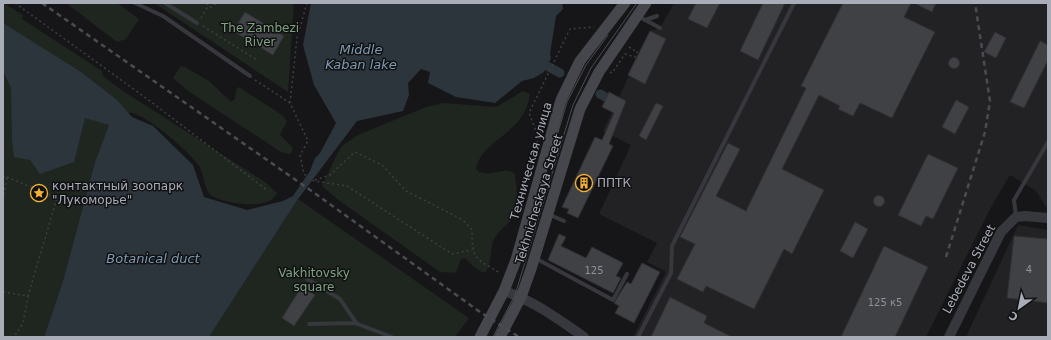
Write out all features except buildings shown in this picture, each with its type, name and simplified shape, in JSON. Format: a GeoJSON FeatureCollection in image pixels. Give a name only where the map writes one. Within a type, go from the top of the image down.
{"type":"FeatureCollection","features":[{"type":"Feature","properties":{"kind":"main road","name":"Техническая улица"},"geometry":{"type":"LineString","coordinates":[[480,337],[504,291],[516,260],[562,100],[580,61],[625,3]]}},
{"type":"Feature","properties":{"kind":"main road"},"geometry":{"type":"LineString","coordinates":[[603,71],[642,18],[646,3]]}},
{"type":"Feature","properties":{"kind":"main road","name":"Tekhnicheskaya Street"},"geometry":{"type":"LineString","coordinates":[[521,297],[580,109],[603,71]]}},
{"type":"Feature","properties":{"kind":"main road"},"geometry":{"type":"LineString","coordinates":[[500,337],[521,297]]}},
{"type":"Feature","properties":{"kind":"street"},"geometry":{"type":"LineString","coordinates":[[1016,217],[1025,216],[1048,218]]}},
{"type":"Feature","properties":{"kind":"street","name":"Lebedeva Street"},"geometry":{"type":"LineString","coordinates":[[949,337],[1001,232],[1016,217]]}},
{"type":"Feature","properties":{"kind":"street"},"geometry":{"type":"LineString","coordinates":[[504,291],[521,297],[543,309],[584,337]]}},
{"type":"Feature","properties":{"kind":"lane"},"geometry":{"type":"LineString","coordinates":[[135,3],[163,16],[250,76]]}},
{"type":"Feature","properties":{"kind":"lane"},"geometry":{"type":"LineString","coordinates":[[165,3],[197,23]]}},
{"type":"Feature","properties":{"kind":"lane"},"geometry":{"type":"LineString","coordinates":[[638,337],[671,273],[672,246],[794,3]]}},
{"type":"Feature","properties":{"kind":"lane"},"geometry":{"type":"LineString","coordinates":[[642,18],[657,16]]}},
{"type":"Feature","properties":{"kind":"lane"},"geometry":{"type":"LineString","coordinates":[[642,18],[660,28]]}},
{"type":"Feature","properties":{"kind":"lane"},"geometry":{"type":"LineString","coordinates":[[1016,217],[1014,200],[1048,142]]}},
{"type":"Feature","properties":{"kind":"lane"},"geometry":{"type":"LineString","coordinates":[[548,214],[564,221]]}},
{"type":"Feature","properties":{"kind":"lane"},"geometry":{"type":"LineString","coordinates":[[534,258],[613,300],[627,274]]}},
{"type":"Feature","properties":{"kind":"lane"},"geometry":{"type":"LineString","coordinates":[[307,278],[340,299],[358,324]]}},
{"type":"Feature","properties":{"kind":"lane"},"geometry":{"type":"LineString","coordinates":[[309,324],[358,324],[392,337]]}},
{"type":"Feature","properties":{"kind":"path"},"geometry":{"type":"LineString","coordinates":[[15,3],[150,101],[268,191]]}},
{"type":"Feature","properties":{"kind":"path"},"geometry":{"type":"LineString","coordinates":[[208,6],[211,8],[217,3]]}},
{"type":"Feature","properties":{"kind":"path"},"geometry":{"type":"LineString","coordinates":[[290,103],[297,38],[307,3]]}},
{"type":"Feature","properties":{"kind":"path"},"geometry":{"type":"LineString","coordinates":[[208,6],[197,23],[257,60]]}},
{"type":"Feature","properties":{"kind":"path"},"geometry":{"type":"LineString","coordinates":[[539,139],[528,113],[543,82],[570,29],[596,26]]}},
{"type":"Feature","properties":{"kind":"path"},"geometry":{"type":"LineString","coordinates":[[603,71],[612,73],[625,54],[635,57],[638,52],[625,45]]}},
{"type":"Feature","properties":{"kind":"path"},"geometry":{"type":"LineString","coordinates":[[250,76],[290,103],[308,140],[300,155],[304,174],[314,181],[347,186],[452,254],[472,250]]}},
{"type":"Feature","properties":{"kind":"path"},"geometry":{"type":"LineString","coordinates":[[314,181],[330,175],[355,152],[382,165],[406,191],[463,220],[472,230],[472,250],[478,259],[505,277]]}},
{"type":"Feature","properties":{"kind":"path"},"geometry":{"type":"LineString","coordinates":[[3,176],[57,198],[28,296],[23,323],[14,337]]}},
{"type":"Feature","properties":{"kind":"path"},"geometry":{"type":"LineString","coordinates":[[3,199],[7,177]]}},
{"type":"Feature","properties":{"kind":"path"},"geometry":{"type":"LineString","coordinates":[[3,292],[28,296]]}},
{"type":"Feature","properties":{"kind":"shaded area"},"geometry":{"type":"Polygon","coordinates":[[[674,3],[1048,3],[1048,210],[1036,191],[1010,175],[990,209],[926,337],[633,337],[666,272],[647,262],[657,243],[599,214],[631,145],[603,131],[650,31],[660,28],[674,3]]]}},
{"type":"Feature","properties":{"kind":"shaded area"},"geometry":{"type":"Polygon","coordinates":[[[1018,225],[1048,230],[1048,337],[966,337],[1018,225]]]}},
{"type":"Feature","properties":{"kind":"green space"},"geometry":{"type":"Polygon","coordinates":[[[3,3],[23,15],[22,19],[102,71],[103,76],[120,89],[265,182],[277,193],[273,199],[257,204],[237,203],[212,196],[206,187],[199,166],[179,145],[160,129],[142,117],[132,113],[120,113],[109,125],[95,162],[63,281],[44,337],[3,337],[3,3]]]}},
{"type":"Feature","properties":{"kind":"green space"},"geometry":{"type":"Polygon","coordinates":[[[66,3],[117,3],[139,19],[126,39],[117,42],[66,3]]]}},
{"type":"Feature","properties":{"kind":"green space","name":"The Zambezi River"},"geometry":{"type":"Polygon","coordinates":[[[154,3],[294,3],[288,92],[154,3]]]}},
{"type":"Feature","properties":{"kind":"green space"},"geometry":{"type":"Polygon","coordinates":[[[181,66],[209,81],[231,102],[235,99],[236,90],[239,87],[282,115],[287,121],[280,135],[292,147],[292,152],[289,154],[281,152],[188,91],[173,78],[181,66]]]}},
{"type":"Feature","properties":{"kind":"green space"},"geometry":{"type":"Polygon","coordinates":[[[523,91],[530,94],[526,108],[520,119],[512,128],[486,150],[476,169],[479,172],[486,173],[509,171],[515,174],[517,199],[516,211],[508,224],[494,239],[486,272],[477,270],[465,258],[461,259],[457,270],[454,273],[440,272],[337,199],[322,186],[338,152],[343,145],[358,135],[426,107],[444,103],[496,107],[523,91]]]}},
{"type":"Feature","properties":{"kind":"green space","name":"Vakhitovsky square"},"geometry":{"type":"Polygon","coordinates":[[[298,199],[469,318],[455,337],[209,337],[298,199]]]}},
{"type":"Feature","properties":{"kind":"water","name":"Botanical duct"},"geometry":{"type":"Polygon","coordinates":[[[311,3],[562,3],[563,9],[556,16],[550,54],[551,58],[544,72],[534,78],[522,81],[495,103],[456,97],[428,83],[430,72],[421,69],[408,83],[409,95],[403,111],[357,121],[298,199],[209,337],[44,337],[63,281],[95,162],[109,125],[85,118],[74,162],[40,174],[30,160],[14,157],[12,139],[11,88],[3,71],[3,23],[81,72],[117,100],[132,117],[153,126],[193,165],[204,197],[247,210],[283,201],[293,196],[310,171],[315,158],[320,153],[336,123],[314,85],[303,45],[311,3]]]}},
{"type":"Feature","properties":{"kind":"waterway"},"geometry":{"type":"LineString","coordinates":[[547,66],[560,73]]}},
{"type":"Feature","properties":{"kind":"waterway"},"geometry":{"type":"LineString","coordinates":[[600,94],[607,98]]}},
{"type":"Feature","properties":{"kind":"tram line"},"geometry":{"type":"LineString","coordinates":[[493,337],[515,295],[573,105],[591,68],[637,3]]}},
{"type":"Feature","properties":{"kind":"tram line"},"geometry":{"type":"LineString","coordinates":[[544,179],[567,102],[586,65],[608,35]]}},
{"type":"Feature","properties":{"kind":"railway"},"geometry":{"type":"LineString","coordinates":[[42,3],[313,192],[480,312],[519,337]]}},
{"type":"Feature","properties":{"kind":"railway"},"geometry":{"type":"LineString","coordinates":[[946,257],[985,132],[990,101],[975,3]]}},
{"type":"Feature","properties":{"kind":"place","name":"ППТК"},"geometry":{"type":"Point","coordinates":[584,183]}},
{"type":"Feature","properties":{"kind":"place","name":"контактный зоопарк \"Лукоморье\""},"geometry":{"type":"Point","coordinates":[39,193]}},
{"type":"Feature","properties":{"kind":"water label","name":"Middle Kaban lake"},"geometry":{"type":"Point","coordinates":[361,56]}}]}
